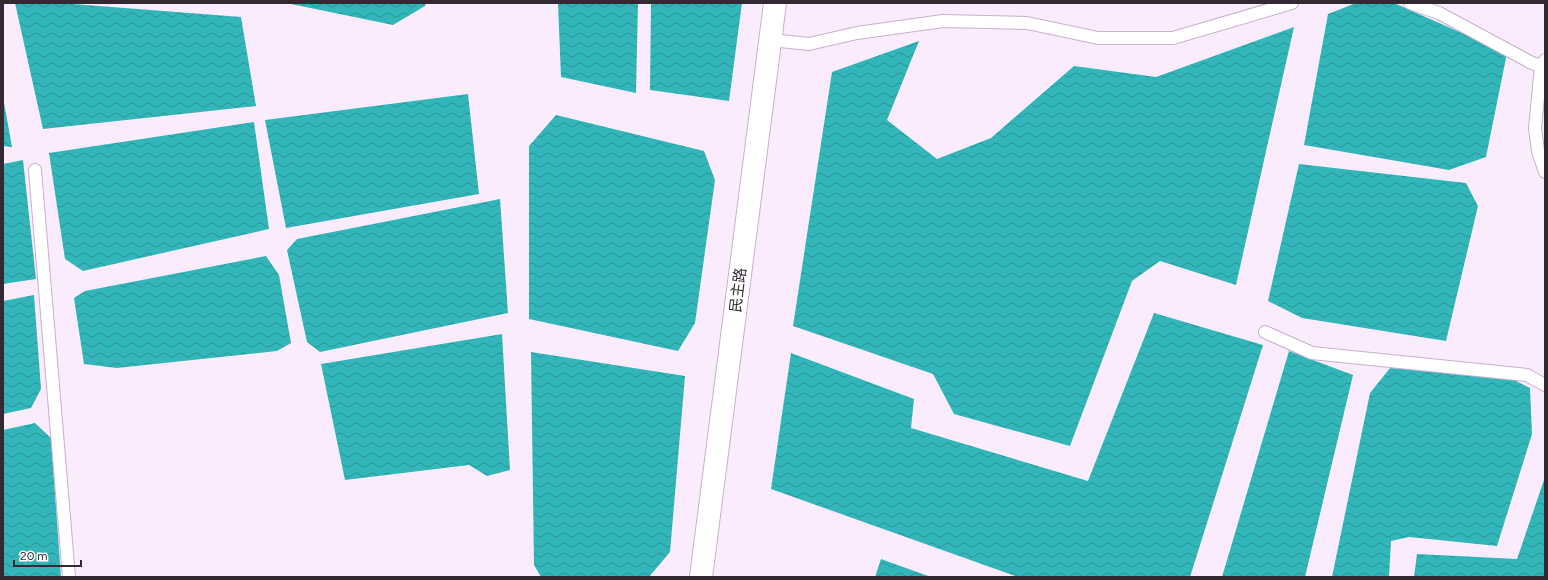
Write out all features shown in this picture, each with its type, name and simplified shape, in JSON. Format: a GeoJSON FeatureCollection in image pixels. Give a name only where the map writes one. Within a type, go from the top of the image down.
{"type":"FeatureCollection","features":[{"type":"Feature","properties":{"kind":"street","name":"民主路"},"geometry":{"type":"LineString","coordinates":[[701,577],[775,3]]}},
{"type":"Feature","properties":{"kind":"lane"},"geometry":{"type":"LineString","coordinates":[[770,40],[809,44],[857,33],[943,21],[1027,23],[1098,38],[1173,38],[1292,3]]}},
{"type":"Feature","properties":{"kind":"lane"},"geometry":{"type":"LineString","coordinates":[[1410,3],[1439,13],[1543,63],[1535,128],[1538,151],[1545,172]]}},
{"type":"Feature","properties":{"kind":"lane"},"geometry":{"type":"LineString","coordinates":[[35,170],[69,577]]}},
{"type":"Feature","properties":{"kind":"lane"},"geometry":{"type":"LineString","coordinates":[[1265,332],[1312,353],[1527,375],[1545,385]]}},
{"type":"Feature","properties":{"kind":"water"},"geometry":{"type":"Polygon","coordinates":[[[15,3],[60,3],[241,17],[256,106],[43,129],[15,3]]]}},
{"type":"Feature","properties":{"kind":"water"},"geometry":{"type":"Polygon","coordinates":[[[286,3],[426,3],[425,6],[393,25],[286,3]]]}},
{"type":"Feature","properties":{"kind":"water"},"geometry":{"type":"Polygon","coordinates":[[[558,3],[638,3],[636,93],[561,77],[558,3]]]}},
{"type":"Feature","properties":{"kind":"water"},"geometry":{"type":"Polygon","coordinates":[[[651,3],[742,3],[729,101],[650,90],[651,3]]]}},
{"type":"Feature","properties":{"kind":"water"},"geometry":{"type":"Polygon","coordinates":[[[1356,3],[1394,3],[1507,53],[1486,157],[1449,170],[1304,145],[1328,14],[1356,3]]]}},
{"type":"Feature","properties":{"kind":"water"},"geometry":{"type":"Polygon","coordinates":[[[1294,27],[1236,285],[1160,261],[1132,281],[1070,446],[954,414],[933,374],[793,326],[832,72],[919,41],[887,120],[937,159],[991,138],[1074,66],[1156,77],[1294,27]]]}},
{"type":"Feature","properties":{"kind":"water"},"geometry":{"type":"Polygon","coordinates":[[[468,94],[479,194],[286,228],[265,120],[468,94]]]}},
{"type":"Feature","properties":{"kind":"water"},"geometry":{"type":"Polygon","coordinates":[[[3,97],[12,147],[3,146],[3,97]]]}},
{"type":"Feature","properties":{"kind":"water"},"geometry":{"type":"Polygon","coordinates":[[[556,115],[704,151],[715,180],[695,323],[678,351],[529,319],[529,146],[556,115]]]}},
{"type":"Feature","properties":{"kind":"water"},"geometry":{"type":"Polygon","coordinates":[[[254,122],[269,229],[83,271],[65,259],[49,153],[254,122]]]}},
{"type":"Feature","properties":{"kind":"water"},"geometry":{"type":"Polygon","coordinates":[[[23,160],[36,279],[3,284],[3,164],[23,160]]]}},
{"type":"Feature","properties":{"kind":"water"},"geometry":{"type":"Polygon","coordinates":[[[1299,164],[1466,183],[1478,206],[1446,341],[1302,318],[1268,301],[1299,164]]]}},
{"type":"Feature","properties":{"kind":"water"},"geometry":{"type":"Polygon","coordinates":[[[500,199],[508,313],[320,352],[307,342],[287,250],[297,239],[500,199]]]}},
{"type":"Feature","properties":{"kind":"water"},"geometry":{"type":"Polygon","coordinates":[[[266,256],[279,275],[291,343],[277,351],[117,368],[84,364],[74,298],[85,291],[266,256]]]}},
{"type":"Feature","properties":{"kind":"water"},"geometry":{"type":"Polygon","coordinates":[[[34,295],[41,389],[31,408],[3,414],[3,301],[34,295]]]}},
{"type":"Feature","properties":{"kind":"water"},"geometry":{"type":"Polygon","coordinates":[[[1154,313],[1263,345],[1190,577],[1018,577],[771,489],[791,353],[914,399],[911,428],[1088,481],[1154,313]]]}},
{"type":"Feature","properties":{"kind":"water"},"geometry":{"type":"Polygon","coordinates":[[[502,334],[510,470],[487,476],[469,465],[345,480],[321,364],[502,334]]]}},
{"type":"Feature","properties":{"kind":"water"},"geometry":{"type":"Polygon","coordinates":[[[1289,351],[1353,375],[1305,577],[1222,577],[1289,351]]]}},
{"type":"Feature","properties":{"kind":"water"},"geometry":{"type":"Polygon","coordinates":[[[531,352],[685,376],[670,552],[649,577],[541,577],[534,565],[531,352]]]}},
{"type":"Feature","properties":{"kind":"water"},"geometry":{"type":"Polygon","coordinates":[[[1390,368],[1508,377],[1530,388],[1532,434],[1497,546],[1409,537],[1391,541],[1389,577],[1332,577],[1370,393],[1390,368]]]}},
{"type":"Feature","properties":{"kind":"water"},"geometry":{"type":"Polygon","coordinates":[[[35,423],[51,438],[61,577],[3,577],[3,430],[35,423]]]}},
{"type":"Feature","properties":{"kind":"water"},"geometry":{"type":"Polygon","coordinates":[[[1545,477],[1545,577],[1414,577],[1417,554],[1517,559],[1545,477]]]}},
{"type":"Feature","properties":{"kind":"water"},"geometry":{"type":"Polygon","coordinates":[[[881,559],[931,577],[875,577],[881,559]]]}}]}
